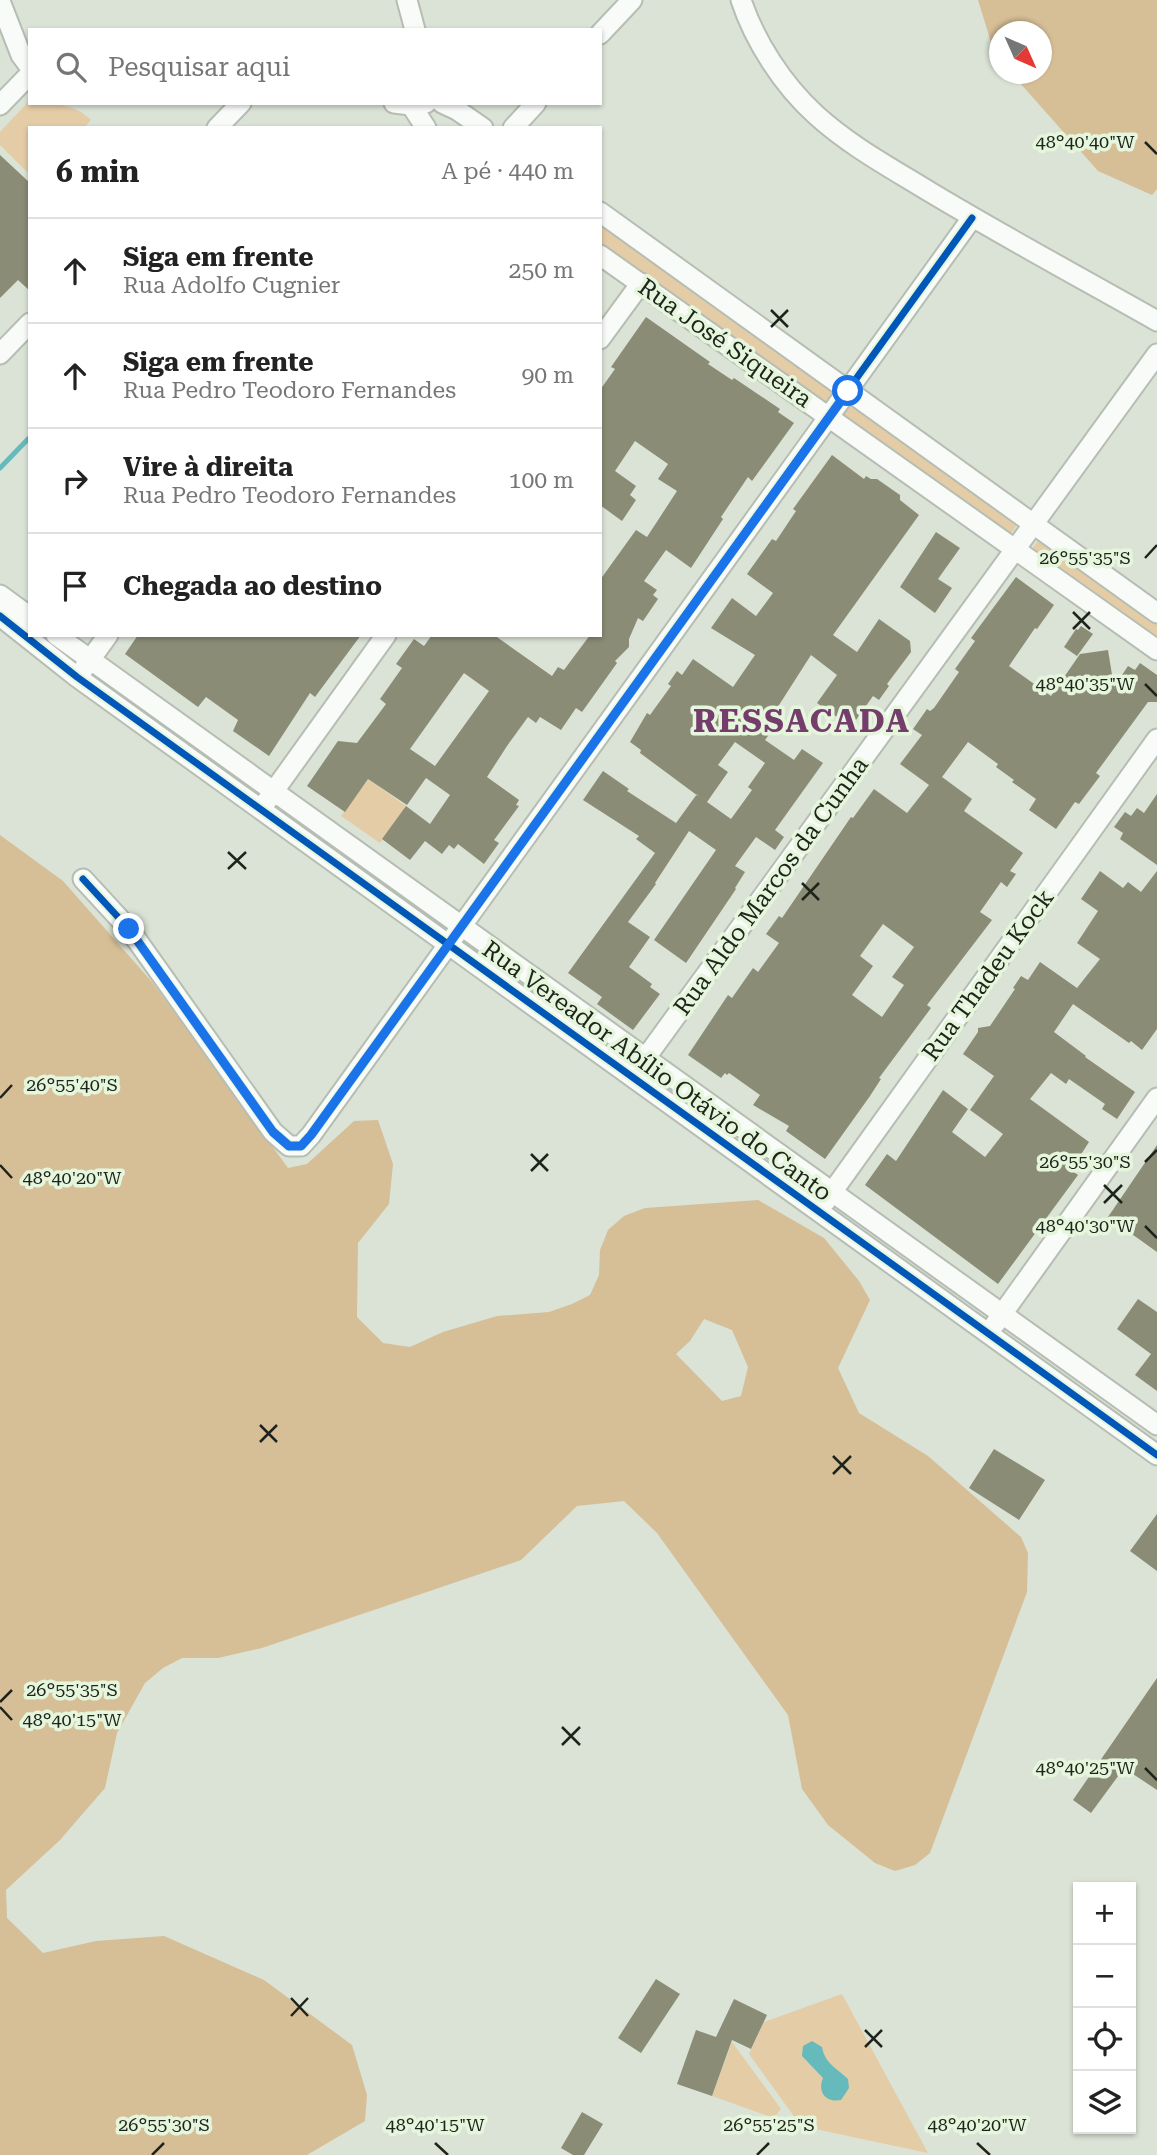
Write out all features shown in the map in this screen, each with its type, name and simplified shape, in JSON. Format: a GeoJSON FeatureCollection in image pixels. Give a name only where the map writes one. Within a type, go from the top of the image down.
{"type":"FeatureCollection","features":[{"type":"Feature","properties":{"kind":"street"},"geometry":{"type":"LineString","coordinates":[[407,0],[414,28]]}},
{"type":"Feature","properties":{"kind":"street"},"geometry":{"type":"LineString","coordinates":[[602,32],[632,0]]}},
{"type":"Feature","properties":{"kind":"street"},"geometry":{"type":"LineString","coordinates":[[741,0],[759,41],[776,68],[814,113],[839,134],[972,218],[1157,321]]}},
{"type":"Feature","properties":{"kind":"street"},"geometry":{"type":"LineString","coordinates":[[0,1],[21,55],[28,64]]}},
{"type":"Feature","properties":{"kind":"street"},"geometry":{"type":"LineString","coordinates":[[0,105],[28,76]]}},
{"type":"Feature","properties":{"kind":"street"},"geometry":{"type":"LineString","coordinates":[[219,126],[239,105]]}},
{"type":"Feature","properties":{"kind":"street"},"geometry":{"type":"LineString","coordinates":[[411,105],[425,126]]}},
{"type":"Feature","properties":{"kind":"street"},"geometry":{"type":"LineString","coordinates":[[446,105],[479,126]]}},
{"type":"Feature","properties":{"kind":"street"},"geometry":{"type":"LineString","coordinates":[[515,126],[534,105]]}},
{"type":"Feature","properties":{"kind":"street","name":"Rua José Siqueira"},"geometry":{"type":"LineString","coordinates":[[602,213],[1157,613]]}},
{"type":"Feature","properties":{"kind":"street"},"geometry":{"type":"LineString","coordinates":[[83,879],[129,929],[273,1132],[289,1146],[301,1146],[463,927],[972,218]]}},
{"type":"Feature","properties":{"kind":"street","name":"Rua José Siqueira"},"geometry":{"type":"LineString","coordinates":[[602,255],[1157,650]]}},
{"type":"Feature","properties":{"kind":"street"},"geometry":{"type":"LineString","coordinates":[[602,336],[641,283]]}},
{"type":"Feature","properties":{"kind":"street"},"geometry":{"type":"LineString","coordinates":[[0,354],[28,325]]}},
{"type":"Feature","properties":{"kind":"street","name":"Rua Aldo Marcos da Cunha"},"geometry":{"type":"LineString","coordinates":[[632,1077],[1157,355]]}},
{"type":"Feature","properties":{"kind":"street","name":"Rua Vereador Abílio Otávio do Canto"},"geometry":{"type":"LineString","coordinates":[[1,603],[28,616]]}},
{"type":"Feature","properties":{"kind":"street","name":"Rua Vereador Abílio Otávio do Canto"},"geometry":{"type":"LineString","coordinates":[[1,603],[28,629]]}},
{"type":"Feature","properties":{"kind":"street","name":"Rua Vereador Abílio Otávio do Canto"},"geometry":{"type":"LineString","coordinates":[[36,637],[77,677],[1156,1451]]}},
{"type":"Feature","properties":{"kind":"street","name":"Rua Vereador Abílio Otávio do Canto"},"geometry":{"type":"LineString","coordinates":[[59,637],[1157,1425]]}},
{"type":"Feature","properties":{"kind":"street"},"geometry":{"type":"LineString","coordinates":[[77,677],[106,637]]}},
{"type":"Feature","properties":{"kind":"street"},"geometry":{"type":"LineString","coordinates":[[260,809],[385,637]]}},
{"type":"Feature","properties":{"kind":"street","name":"Rua Thadeu Kock"},"geometry":{"type":"LineString","coordinates":[[818,1211],[1157,739]]}},
{"type":"Feature","properties":{"kind":"street"},"geometry":{"type":"LineString","coordinates":[[988,1333],[1157,1098]]}},
{"type":"Feature","properties":{"kind":"shaded area"},"geometry":{"type":"Polygon","coordinates":[[[978,0],[1157,0],[1157,189],[1152,195],[1098,171],[1021,84],[1052,84],[1052,21],[989,21],[989,36],[978,0]]]}},
{"type":"Feature","properties":{"kind":"shaded area"},"geometry":{"type":"Polygon","coordinates":[[[28,102],[28,105],[70,107],[91,120],[86,126],[28,126],[28,173],[0,145],[0,132],[28,102]]]}},
{"type":"Feature","properties":{"kind":"shaded area"},"geometry":{"type":"Polygon","coordinates":[[[602,222],[837,391],[826,405],[602,245],[602,222]]]}},
{"type":"Feature","properties":{"kind":"shaded area"},"geometry":{"type":"Polygon","coordinates":[[[853,402],[1019,522],[1009,536],[842,417],[853,402]]]}},
{"type":"Feature","properties":{"kind":"shaded area"},"geometry":{"type":"Polygon","coordinates":[[[1041,537],[1157,621],[1157,641],[1030,551],[1041,537]]]}},
{"type":"Feature","properties":{"kind":"shaded area"},"geometry":{"type":"Polygon","coordinates":[[[368,779],[406,806],[380,843],[341,816],[368,779]]]}},
{"type":"Feature","properties":{"kind":"shaded area"},"geometry":{"type":"Polygon","coordinates":[[[0,835],[63,881],[152,982],[288,1168],[307,1164],[354,1121],[378,1120],[393,1164],[389,1204],[358,1243],[357,1317],[383,1343],[410,1347],[443,1332],[497,1316],[549,1312],[590,1295],[599,1275],[600,1250],[608,1230],[624,1216],[645,1208],[758,1200],[824,1238],[859,1281],[870,1300],[838,1368],[859,1413],[928,1456],[1021,1537],[1028,1553],[1027,1592],[930,1853],[915,1865],[895,1871],[875,1863],[828,1825],[802,1789],[788,1715],[657,1533],[624,1501],[577,1506],[521,1560],[262,1648],[218,1658],[182,1658],[163,1668],[145,1683],[117,1733],[105,1788],[60,1840],[6,1890],[7,1918],[43,1953],[96,1941],[164,1936],[264,1980],[352,2045],[367,2095],[365,2121],[307,2155],[0,2155],[0,835]],[[704,1319],[690,1341],[676,1354],[722,1401],[741,1396],[748,1367],[732,1330],[704,1319]]]}},
{"type":"Feature","properties":{"kind":"shaded area"},"geometry":{"type":"Polygon","coordinates":[[[842,1994],[928,2153],[801,2126],[749,2054],[764,2022],[842,1994]]]}},
{"type":"Feature","properties":{"kind":"shaded area"},"geometry":{"type":"Polygon","coordinates":[[[732,2042],[781,2109],[774,2118],[712,2096],[732,2042]]]}},
{"type":"Feature","properties":{"kind":"water"},"geometry":{"type":"Polygon","coordinates":[[[812,2041],[822,2047],[829,2062],[848,2079],[849,2088],[841,2100],[831,2100],[824,2095],[821,2088],[823,2078],[802,2056],[803,2046],[812,2041]]]}},
{"type":"Feature","properties":{"kind":"building"},"geometry":{"type":"Polygon","coordinates":[[[0,155],[28,181],[28,289],[18,280],[0,298],[0,155]]]}},
{"type":"Feature","properties":{"kind":"building"},"geometry":{"type":"Polygon","coordinates":[[[646,317],[710,362],[708,364],[780,409],[778,412],[794,423],[752,481],[748,477],[691,568],[666,550],[644,581],[657,590],[653,595],[658,599],[643,621],[638,618],[629,639],[629,647],[615,661],[617,663],[582,712],[576,708],[561,730],[540,717],[536,723],[528,717],[507,746],[487,777],[519,800],[516,805],[519,806],[494,840],[499,843],[484,864],[458,844],[454,849],[449,845],[442,854],[425,841],[410,860],[382,839],[406,806],[430,824],[450,795],[426,778],[407,805],[368,779],[345,812],[307,786],[338,741],[357,743],[386,704],[380,699],[402,668],[396,664],[414,639],[424,646],[431,637],[497,637],[552,676],[558,667],[564,670],[589,637],[602,637],[602,577],[636,530],[647,537],[677,491],[658,479],[668,464],[635,441],[615,471],[636,486],[630,495],[636,500],[622,521],[602,506],[602,387],[615,369],[611,367],[646,317]],[[464,673],[410,749],[435,766],[489,691],[464,673]]]}},
{"type":"Feature","properties":{"kind":"building"},"geometry":{"type":"Polygon","coordinates":[[[832,455],[864,479],[866,476],[877,479],[900,495],[900,500],[919,515],[833,635],[857,652],[879,619],[910,641],[911,652],[887,684],[889,686],[879,700],[873,696],[851,727],[817,703],[837,675],[811,655],[772,716],[779,721],[765,740],[794,760],[802,749],[823,763],[775,830],[784,837],[775,850],[756,837],[735,866],[745,872],[686,963],[654,940],[716,850],[689,831],[628,922],[650,937],[629,967],[652,984],[650,987],[660,994],[633,1030],[597,1004],[602,997],[568,973],[655,853],[636,839],[639,836],[583,800],[603,771],[629,789],[627,791],[676,823],[696,795],[640,753],[641,750],[630,742],[647,713],[650,715],[671,686],[668,684],[677,671],[682,675],[693,659],[733,687],[755,655],[711,628],[732,598],[756,616],[773,593],[747,574],[772,539],[776,541],[796,511],[793,509],[832,455]],[[735,742],[718,765],[728,772],[707,802],[731,819],[752,790],[748,787],[765,763],[735,742]]]}},
{"type":"Feature","properties":{"kind":"building"},"geometry":{"type":"Polygon","coordinates":[[[936,532],[960,548],[938,579],[952,588],[935,613],[900,587],[936,532]]]}},
{"type":"Feature","properties":{"kind":"building"},"geometry":{"type":"Polygon","coordinates":[[[1016,577],[1054,605],[1009,666],[1051,696],[1080,654],[1108,650],[1114,687],[1128,666],[1135,670],[1140,663],[1157,675],[1157,702],[1148,702],[1096,773],[1100,776],[1079,804],[1075,802],[1056,829],[1029,810],[1036,799],[1012,782],[1014,780],[996,767],[998,764],[968,742],[942,777],[972,799],[964,811],[1023,853],[1010,871],[1016,874],[1007,887],[1001,882],[980,912],[992,920],[927,1005],[931,1008],[879,1078],[881,1079],[870,1096],[825,1159],[786,1131],[789,1126],[753,1105],[760,1095],[729,1073],[725,1073],[721,1078],[688,1055],[728,995],[732,998],[753,968],[758,972],[779,943],[766,934],[779,916],[782,918],[851,817],[853,818],[874,789],[907,813],[929,785],[900,764],[922,735],[913,729],[927,709],[930,711],[934,708],[959,672],[955,669],[975,641],[971,638],[1016,577]],[[883,924],[860,956],[873,966],[852,995],[882,1017],[904,985],[892,977],[914,947],[883,924]]]}},
{"type":"Feature","properties":{"kind":"building"},"geometry":{"type":"Polygon","coordinates":[[[1081,626],[1093,634],[1077,656],[1064,647],[1081,626]]]}},
{"type":"Feature","properties":{"kind":"building"},"geometry":{"type":"Polygon","coordinates":[[[137,637],[360,637],[315,697],[310,693],[269,756],[233,731],[238,720],[206,697],[198,707],[125,654],[137,637]]]}},
{"type":"Feature","properties":{"kind":"building"},"geometry":{"type":"Polygon","coordinates":[[[1157,794],[1157,865],[1120,839],[1123,833],[1114,827],[1125,812],[1131,816],[1137,808],[1144,813],[1157,794]]]}},
{"type":"Feature","properties":{"kind":"building"},"geometry":{"type":"Polygon","coordinates":[[[1100,871],[1123,888],[1128,882],[1141,892],[1157,871],[1157,1029],[1142,1050],[1073,1004],[1054,1032],[1135,1092],[1117,1119],[1102,1109],[1105,1104],[1069,1079],[1066,1084],[1051,1073],[1030,1099],[1089,1142],[1071,1170],[1078,1175],[998,1284],[865,1185],[887,1154],[896,1161],[943,1090],[968,1109],[952,1132],[985,1157],[1003,1134],[970,1110],[994,1076],[963,1054],[978,1028],[990,1026],[1021,976],[1028,980],[1040,962],[1077,988],[1100,959],[1077,943],[1098,911],[1081,899],[1100,871]]]}},
{"type":"Feature","properties":{"kind":"building"},"geometry":{"type":"Polygon","coordinates":[[[1157,1145],[1157,1252],[1108,1217],[1157,1145]]]}},
{"type":"Feature","properties":{"kind":"building"},"geometry":{"type":"Polygon","coordinates":[[[1138,1299],[1157,1312],[1157,1391],[1135,1375],[1151,1354],[1117,1329],[1138,1299]]]}},
{"type":"Feature","properties":{"kind":"building"},"geometry":{"type":"Polygon","coordinates":[[[994,1449],[1045,1480],[1019,1520],[969,1488],[994,1449]]]}},
{"type":"Feature","properties":{"kind":"building"},"geometry":{"type":"Polygon","coordinates":[[[1157,1514],[1157,1571],[1130,1551],[1157,1514]]]}},
{"type":"Feature","properties":{"kind":"building"},"geometry":{"type":"Polygon","coordinates":[[[1157,1678],[1157,1790],[1124,1768],[1091,1813],[1073,1800],[1157,1678]]]}},
{"type":"Feature","properties":{"kind":"building"},"geometry":{"type":"Polygon","coordinates":[[[656,1979],[680,1994],[641,2053],[618,2038],[656,1979]]]}},
{"type":"Feature","properties":{"kind":"building"},"geometry":{"type":"Polygon","coordinates":[[[734,1999],[767,2015],[751,2049],[732,2040],[712,2096],[677,2084],[696,2030],[716,2037],[734,1999]]]}},
{"type":"Feature","properties":{"kind":"building"},"geometry":{"type":"Polygon","coordinates":[[[582,2112],[603,2124],[584,2155],[573,2155],[561,2148],[582,2112]]]}},
{"type":"Feature","properties":{"kind":"waterway"},"geometry":{"type":"LineString","coordinates":[[0,468],[28,439]]}},
{"type":"Feature","properties":{"kind":"cycle path"},"geometry":{"type":"LineString","coordinates":[[83,879],[129,929],[273,1132],[289,1146],[301,1146],[972,218]]}},
{"type":"Feature","properties":{"kind":"cycle path"},"geometry":{"type":"LineString","coordinates":[[0,616],[77,677],[1157,1455]]}},
{"type":"Feature","properties":{"kind":"district","name":"RESSACADA"},"geometry":{"type":"Point","coordinates":[802,721]}},
{"type":"Feature","properties":{"kind":"route"},"geometry":{"type":"LineString","coordinates":[[129,929],[273,1132],[289,1146],[301,1146],[463,927],[848,391]]}}]}
